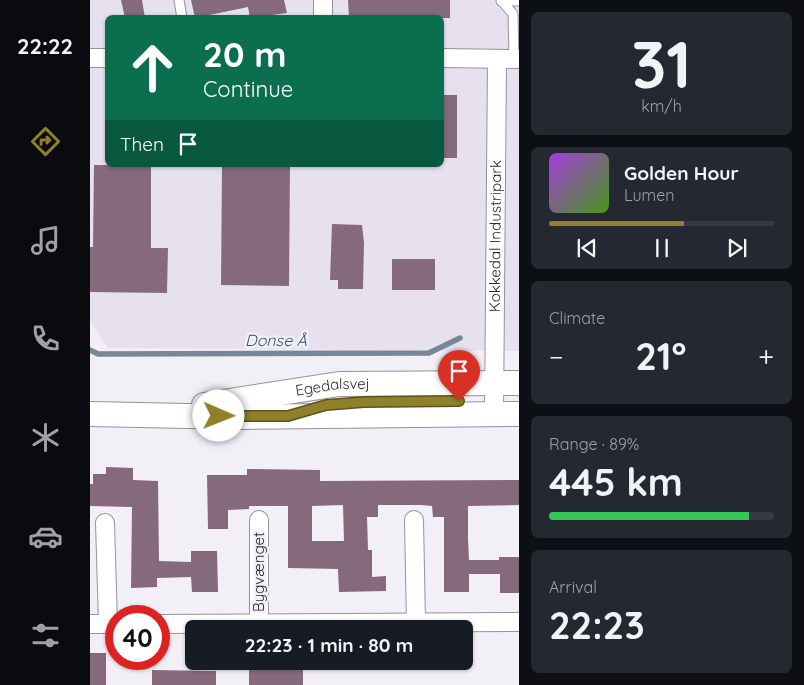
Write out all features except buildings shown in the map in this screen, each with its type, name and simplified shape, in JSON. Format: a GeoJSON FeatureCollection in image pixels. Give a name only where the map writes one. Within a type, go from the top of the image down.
{"type":"FeatureCollection","features":[{"type":"Feature","properties":{"kind":"street"},"geometry":{"type":"LineString","coordinates":[[322,0],[323,15]]}},
{"type":"Feature","properties":{"kind":"street"},"geometry":{"type":"LineString","coordinates":[[90,58],[105,58]]}},
{"type":"Feature","properties":{"kind":"street"},"geometry":{"type":"LineString","coordinates":[[444,58],[510,59]]}},
{"type":"Feature","properties":{"kind":"street","name":"Kokkedal Industripark"},"geometry":{"type":"LineString","coordinates":[[494,414],[510,59]]}},
{"type":"Feature","properties":{"kind":"street"},"geometry":{"type":"LineString","coordinates":[[288,416],[326,405],[478,400],[494,383]]}},
{"type":"Feature","properties":{"kind":"street","name":"Egedalsvej"},"geometry":{"type":"LineString","coordinates":[[148,414],[339,384],[519,383]]}},
{"type":"Feature","properties":{"kind":"street","name":"Egedalsvej"},"geometry":{"type":"LineString","coordinates":[[90,414],[288,416],[519,414]]}},
{"type":"Feature","properties":{"kind":"street","name":"Bygvænget"},"geometry":{"type":"LineString","coordinates":[[259,520],[259,620]]}},
{"type":"Feature","properties":{"kind":"street"},"geometry":{"type":"LineString","coordinates":[[414,520],[416,620]]}},
{"type":"Feature","properties":{"kind":"street"},"geometry":{"type":"LineString","coordinates":[[105,523],[111,605]]}},
{"type":"Feature","properties":{"kind":"street","name":"Bygvænget"},"geometry":{"type":"LineString","coordinates":[[473,622],[519,622]]}},
{"type":"Feature","properties":{"kind":"street"},"geometry":{"type":"LineString","coordinates":[[90,624],[105,624]]}},
{"type":"Feature","properties":{"kind":"street","name":"Bygvænget"},"geometry":{"type":"LineString","coordinates":[[170,624],[185,624]]}},
{"type":"Feature","properties":{"kind":"lane"},"geometry":{"type":"LineString","coordinates":[[179,0],[182,15]]}},
{"type":"Feature","properties":{"kind":"lane"},"geometry":{"type":"LineString","coordinates":[[501,0],[519,1]]}},
{"type":"Feature","properties":{"kind":"lane"},"geometry":{"type":"LineString","coordinates":[[501,0],[513,14],[510,59]]}},
{"type":"Feature","properties":{"kind":"shaded area"},"geometry":{"type":"Polygon","coordinates":[[[90,0],[519,0],[519,351],[108,348],[90,321],[90,0]]]}},
{"type":"Feature","properties":{"kind":"waterway","name":"Donse Å"},"geometry":{"type":"LineString","coordinates":[[90,350],[98,354],[429,353],[460,338]]}},
{"type":"Feature","properties":{"kind":"route"},"geometry":{"type":"LineString","coordinates":[[219,416],[288,416],[326,405],[364,402],[459,401]]}}]}
